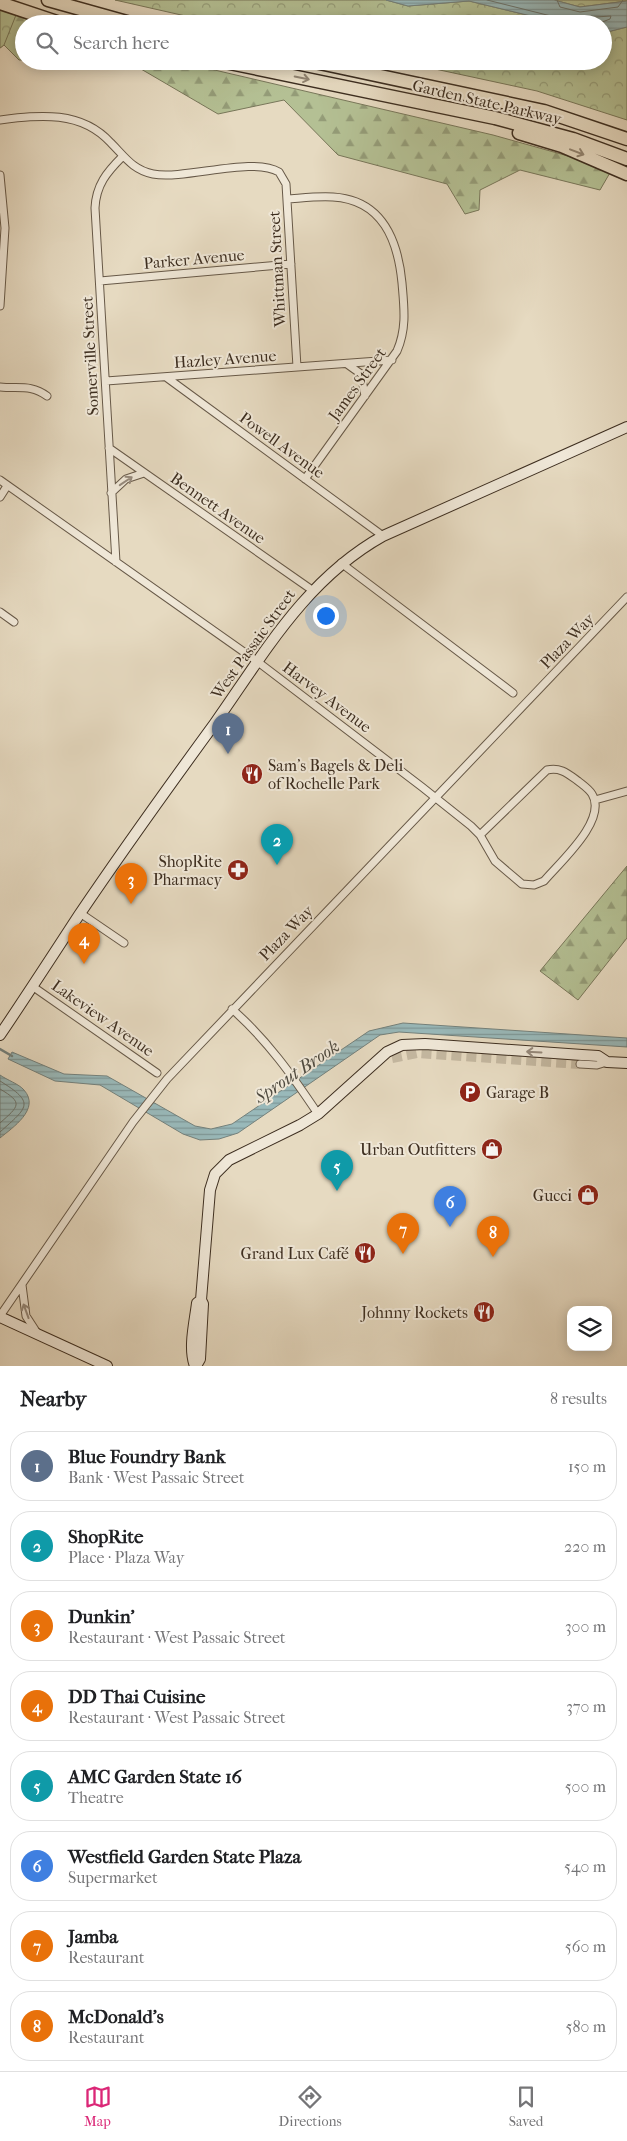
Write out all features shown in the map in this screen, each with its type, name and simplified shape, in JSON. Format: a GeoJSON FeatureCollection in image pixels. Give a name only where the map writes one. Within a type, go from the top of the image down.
{"type":"FeatureCollection","features":[{"type":"Feature","properties":{"kind":"highway"},"geometry":{"type":"LineString","coordinates":[[48,0],[102,15]]}},
{"type":"Feature","properties":{"kind":"highway"},"geometry":{"type":"LineString","coordinates":[[0,3],[36,15]]}},
{"type":"Feature","properties":{"kind":"highway","name":"Garden State Parkway"},"geometry":{"type":"LineString","coordinates":[[262,70],[534,128],[627,159]]}},
{"type":"Feature","properties":{"kind":"highway","name":"Garden State Parkway"},"geometry":{"type":"LineString","coordinates":[[352,70],[512,104],[583,123],[627,139]]}},
{"type":"Feature","properties":{"kind":"highway"},"geometry":{"type":"LineString","coordinates":[[413,102],[553,143],[627,174]]}},
{"type":"Feature","properties":{"kind":"highway"},"geometry":{"type":"LineString","coordinates":[[583,123],[627,135]]}},
{"type":"Feature","properties":{"kind":"main road","name":"West Passaic Street"},"geometry":{"type":"LineString","coordinates":[[0,1035],[80,913],[258,662],[312,590],[341,562],[382,536],[627,427]]}},
{"type":"Feature","properties":{"kind":"main road"},"geometry":{"type":"LineString","coordinates":[[196,1366],[200,1359],[202,1343],[203,1304],[200,1300],[208,1202],[215,1174],[239,1154],[300,1125],[318,1114],[395,1047],[412,1044],[598,1056],[607,1062],[627,1063]]}},
{"type":"Feature","properties":{"kind":"main road"},"geometry":{"type":"LineString","coordinates":[[371,1067],[392,1058]]}},
{"type":"Feature","properties":{"kind":"main road"},"geometry":{"type":"LineString","coordinates":[[0,1316],[39,1336],[107,1366]]}},
{"type":"Feature","properties":{"kind":"street","name":"Whittman Street"},"geometry":{"type":"LineString","coordinates":[[0,120],[40,115],[72,119],[102,135],[122,157],[143,171],[163,175],[266,166],[278,172],[283,177],[287,199],[297,367]]}},
{"type":"Feature","properties":{"kind":"street","name":"Somerville Street"},"geometry":{"type":"LineString","coordinates":[[116,562],[96,199],[102,180],[122,157]]}},
{"type":"Feature","properties":{"kind":"street"},"geometry":{"type":"LineString","coordinates":[[0,175],[5,244],[0,306]]}},
{"type":"Feature","properties":{"kind":"street","name":"James Street"},"geometry":{"type":"LineString","coordinates":[[287,199],[334,197],[351,201],[376,216],[392,235],[400,258],[405,316],[402,340],[392,360],[305,479]]}},
{"type":"Feature","properties":{"kind":"street","name":"Parker Avenue"},"geometry":{"type":"LineString","coordinates":[[100,281],[291,264]]}},
{"type":"Feature","properties":{"kind":"street","name":"Hazley Avenue"},"geometry":{"type":"LineString","coordinates":[[106,381],[392,360]]}},
{"type":"Feature","properties":{"kind":"street"},"geometry":{"type":"LineString","coordinates":[[346,364],[361,374],[365,396]]}},
{"type":"Feature","properties":{"kind":"street","name":"Powell Avenue"},"geometry":{"type":"LineString","coordinates":[[166,377],[382,536]]}},
{"type":"Feature","properties":{"kind":"street"},"geometry":{"type":"LineString","coordinates":[[0,387],[25,386],[34,388],[47,396]]}},
{"type":"Feature","properties":{"kind":"street","name":"Bennett Avenue"},"geometry":{"type":"LineString","coordinates":[[109,448],[312,590]]}},
{"type":"Feature","properties":{"kind":"street"},"geometry":{"type":"LineString","coordinates":[[111,493],[126,480],[144,473]]}},
{"type":"Feature","properties":{"kind":"street","name":"Harvey Avenue"},"geometry":{"type":"LineString","coordinates":[[0,480],[258,662],[435,798],[480,835],[489,854],[522,884],[534,886],[544,880],[588,829],[595,812],[595,800]]}},
{"type":"Feature","properties":{"kind":"street"},"geometry":{"type":"LineString","coordinates":[[0,497],[7,486]]}},
{"type":"Feature","properties":{"kind":"street"},"geometry":{"type":"LineString","coordinates":[[341,562],[513,694]]}},
{"type":"Feature","properties":{"kind":"street","name":"Plaza Way"},"geometry":{"type":"LineString","coordinates":[[0,1316],[139,1115],[161,1087],[232,1009],[627,597]]}},
{"type":"Feature","properties":{"kind":"street"},"geometry":{"type":"LineString","coordinates":[[0,612],[14,622]]}},
{"type":"Feature","properties":{"kind":"street"},"geometry":{"type":"LineString","coordinates":[[480,835],[547,770],[564,771],[588,789],[595,800],[627,791]]}},
{"type":"Feature","properties":{"kind":"street"},"geometry":{"type":"LineString","coordinates":[[80,913],[124,944]]}},
{"type":"Feature","properties":{"kind":"street","name":"Lakeview Avenue"},"geometry":{"type":"LineString","coordinates":[[32,986],[157,1072]]}},
{"type":"Feature","properties":{"kind":"street"},"geometry":{"type":"LineString","coordinates":[[232,1009],[266,1041],[318,1114]]}},
{"type":"Feature","properties":{"kind":"street"},"geometry":{"type":"LineString","coordinates":[[580,1064],[607,1062]]}},
{"type":"Feature","properties":{"kind":"street"},"geometry":{"type":"LineString","coordinates":[[22,1284],[26,1316],[39,1336]]}},
{"type":"Feature","properties":{"kind":"green space"},"geometry":{"type":"Polygon","coordinates":[[[115,0],[386,0],[408,6],[469,1],[527,15],[181,15],[115,0]]]}},
{"type":"Feature","properties":{"kind":"green space"},"geometry":{"type":"Polygon","coordinates":[[[554,0],[627,0],[627,1],[580,7],[554,0]]]}},
{"type":"Feature","properties":{"kind":"green space"},"geometry":{"type":"Polygon","coordinates":[[[0,7],[16,15],[4,45],[0,48],[0,7]]]}},
{"type":"Feature","properties":{"kind":"green space"},"geometry":{"type":"Polygon","coordinates":[[[0,12],[16,15],[15,56],[4,45],[0,48],[0,12]]]}},
{"type":"Feature","properties":{"kind":"green space"},"geometry":{"type":"Polygon","coordinates":[[[627,27],[627,120],[537,91],[440,70],[612,70],[612,31],[627,27]]]}},
{"type":"Feature","properties":{"kind":"green space"},"geometry":{"type":"Polygon","coordinates":[[[143,70],[215,70],[493,135],[593,163],[611,171],[600,190],[520,170],[480,190],[479,210],[465,214],[447,184],[338,155],[284,100],[218,114],[143,70]]]}},
{"type":"Feature","properties":{"kind":"green space"},"geometry":{"type":"Polygon","coordinates":[[[627,866],[627,938],[578,1000],[540,971],[627,866]]]}},
{"type":"Feature","properties":{"kind":"water"},"geometry":{"type":"Polygon","coordinates":[[[386,0],[554,0],[580,7],[627,1],[627,27],[612,31],[612,15],[527,15],[469,1],[408,6],[386,0]]]}},
{"type":"Feature","properties":{"kind":"water"},"geometry":{"type":"Polygon","coordinates":[[[403,1023],[627,1038],[627,1047],[399,1032],[380,1035],[238,1133],[219,1139],[200,1140],[183,1134],[100,1085],[55,1081],[8,1059],[12,1052],[64,1074],[107,1076],[195,1126],[211,1129],[232,1124],[369,1031],[403,1023]]]}},
{"type":"Feature","properties":{"kind":"water"},"geometry":{"type":"Polygon","coordinates":[[[0,1075],[24,1090],[29,1104],[23,1117],[0,1138],[0,1075]]]}},
{"type":"Feature","properties":{"kind":"waterway","name":"Sprout Brook"},"geometry":{"type":"LineString","coordinates":[[0,1049],[12,1056]]}},
{"type":"Feature","properties":{"kind":"tunnel"},"geometry":{"type":"LineString","coordinates":[[392,1058],[417,1053],[580,1064]]}},
{"type":"Feature","properties":{"kind":"place","name":"Blue Foundry Bank"},"geometry":{"type":"Point","coordinates":[228,754]}},
{"type":"Feature","properties":{"kind":"place","name":"Sam's Bagels & Deli of Rochelle Park"},"geometry":{"type":"Point","coordinates":[252,774]}},
{"type":"Feature","properties":{"kind":"place","name":"ShopRite"},"geometry":{"type":"Point","coordinates":[277,865]}},
{"type":"Feature","properties":{"kind":"place","name":"ShopRite Pharmacy"},"geometry":{"type":"Point","coordinates":[238,870]}},
{"type":"Feature","properties":{"kind":"place","name":"Dunkin'"},"geometry":{"type":"Point","coordinates":[131,904]}},
{"type":"Feature","properties":{"kind":"place","name":"DD Thai Cuisine"},"geometry":{"type":"Point","coordinates":[84,964]}},
{"type":"Feature","properties":{"kind":"place","name":"Garage B"},"geometry":{"type":"Point","coordinates":[470,1092]}},
{"type":"Feature","properties":{"kind":"place","name":"Urban Outfitters"},"geometry":{"type":"Point","coordinates":[492,1149]}},
{"type":"Feature","properties":{"kind":"place","name":"AMC Garden State 16"},"geometry":{"type":"Point","coordinates":[337,1191]}},
{"type":"Feature","properties":{"kind":"place","name":"Gucci"},"geometry":{"type":"Point","coordinates":[588,1195]}},
{"type":"Feature","properties":{"kind":"place","name":"Westfield Garden State Plaza"},"geometry":{"type":"Point","coordinates":[450,1227]}},
{"type":"Feature","properties":{"kind":"place","name":"Grand Lux Café"},"geometry":{"type":"Point","coordinates":[365,1253]}},
{"type":"Feature","properties":{"kind":"place","name":"Jamba"},"geometry":{"type":"Point","coordinates":[403,1254]}},
{"type":"Feature","properties":{"kind":"place","name":"McDonald's"},"geometry":{"type":"Point","coordinates":[493,1257]}},
{"type":"Feature","properties":{"kind":"place","name":"Johnny Rockets"},"geometry":{"type":"Point","coordinates":[484,1312]}}]}
